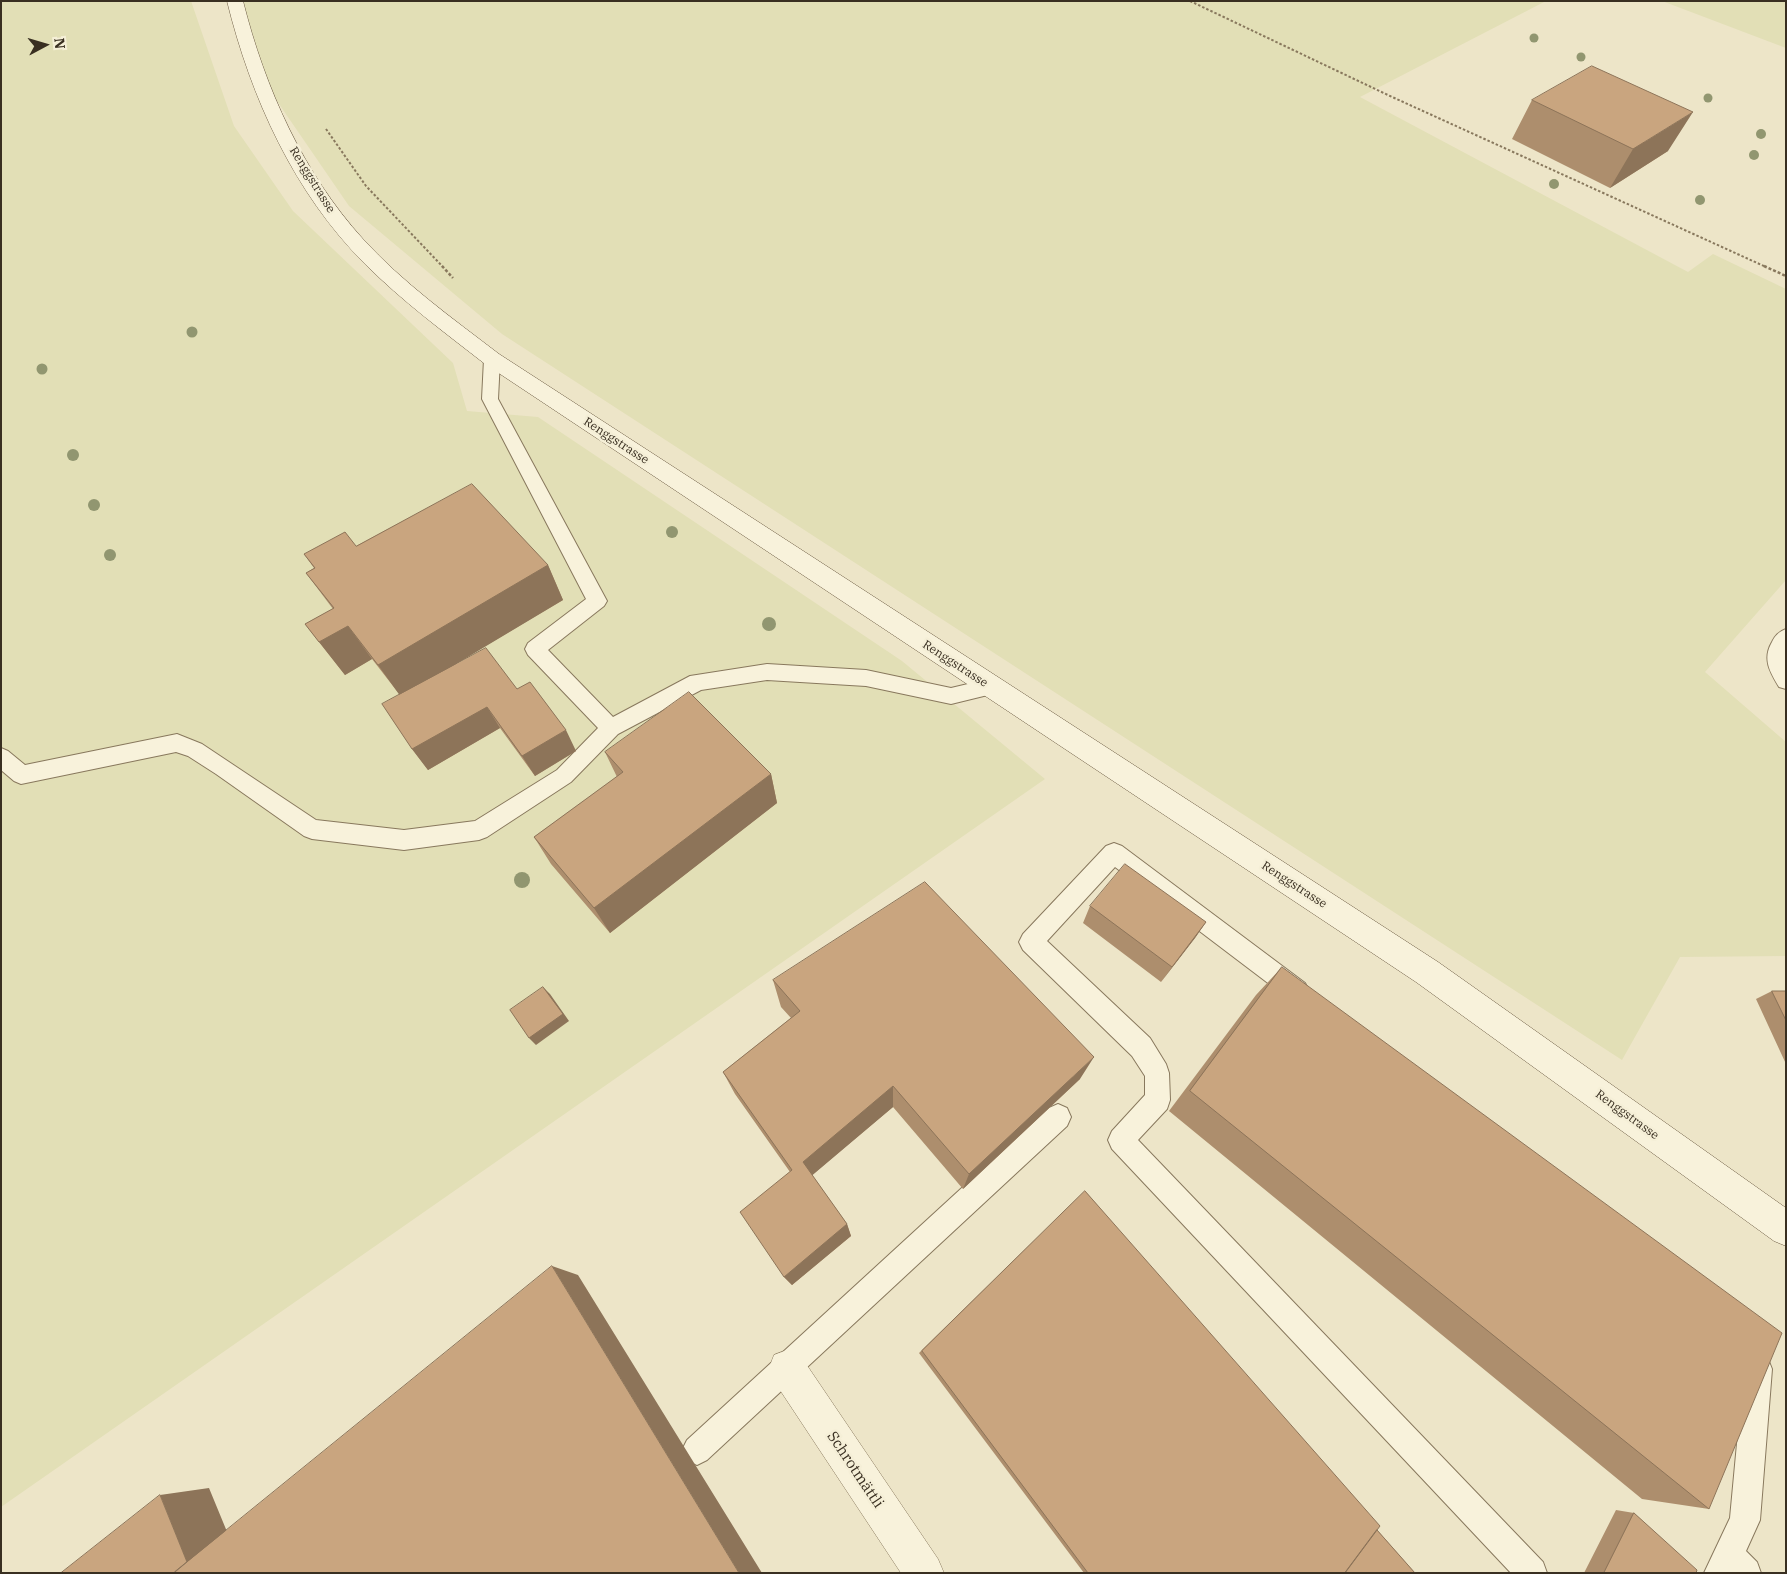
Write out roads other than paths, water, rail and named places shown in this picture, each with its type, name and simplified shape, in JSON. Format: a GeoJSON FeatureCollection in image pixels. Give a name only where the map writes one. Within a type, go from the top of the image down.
{"type":"FeatureCollection","features":[{"type":"Feature","properties":{"kind":"main road","name":"Renggstrasse"},"geometry":{"type":"LineString","coordinates":[[235,1],[253,62],[268,99],[296,159],[334,216],[357,244],[386,273],[492,359],[989,687],[1427,972],[1786,1229]]}},
{"type":"Feature","properties":{"kind":"main road","name":"Schrotmättli"},"geometry":{"type":"LineString","coordinates":[[787,1368],[924,1573]]}},
{"type":"Feature","properties":{"kind":"lane"},"geometry":{"type":"LineString","coordinates":[[492,359],[490,399],[597,601],[535,649],[611,728]]}},
{"type":"Feature","properties":{"kind":"lane"},"geometry":{"type":"LineString","coordinates":[[1786,637],[1777,647],[1775,662],[1786,681]]}},
{"type":"Feature","properties":{"kind":"lane"},"geometry":{"type":"LineString","coordinates":[[1,757],[21,775],[177,743],[194,750],[223,768],[312,829],[404,840],[479,830],[564,776],[611,728],[697,682],[767,672],[866,678],[951,696],[989,687]]}},
{"type":"Feature","properties":{"kind":"lane"},"geometry":{"type":"LineString","coordinates":[[1313,1004],[1114,853],[1031,942],[1140,1047],[1157,1073],[1158,1100],[1121,1140],[1532,1573]]}},
{"type":"Feature","properties":{"kind":"lane"},"geometry":{"type":"LineString","coordinates":[[697,1450],[1058,1117]]}},
{"type":"Feature","properties":{"kind":"lane"},"geometry":{"type":"LineString","coordinates":[[1731,1567],[1746,1520],[1760,1341]]}}]}
